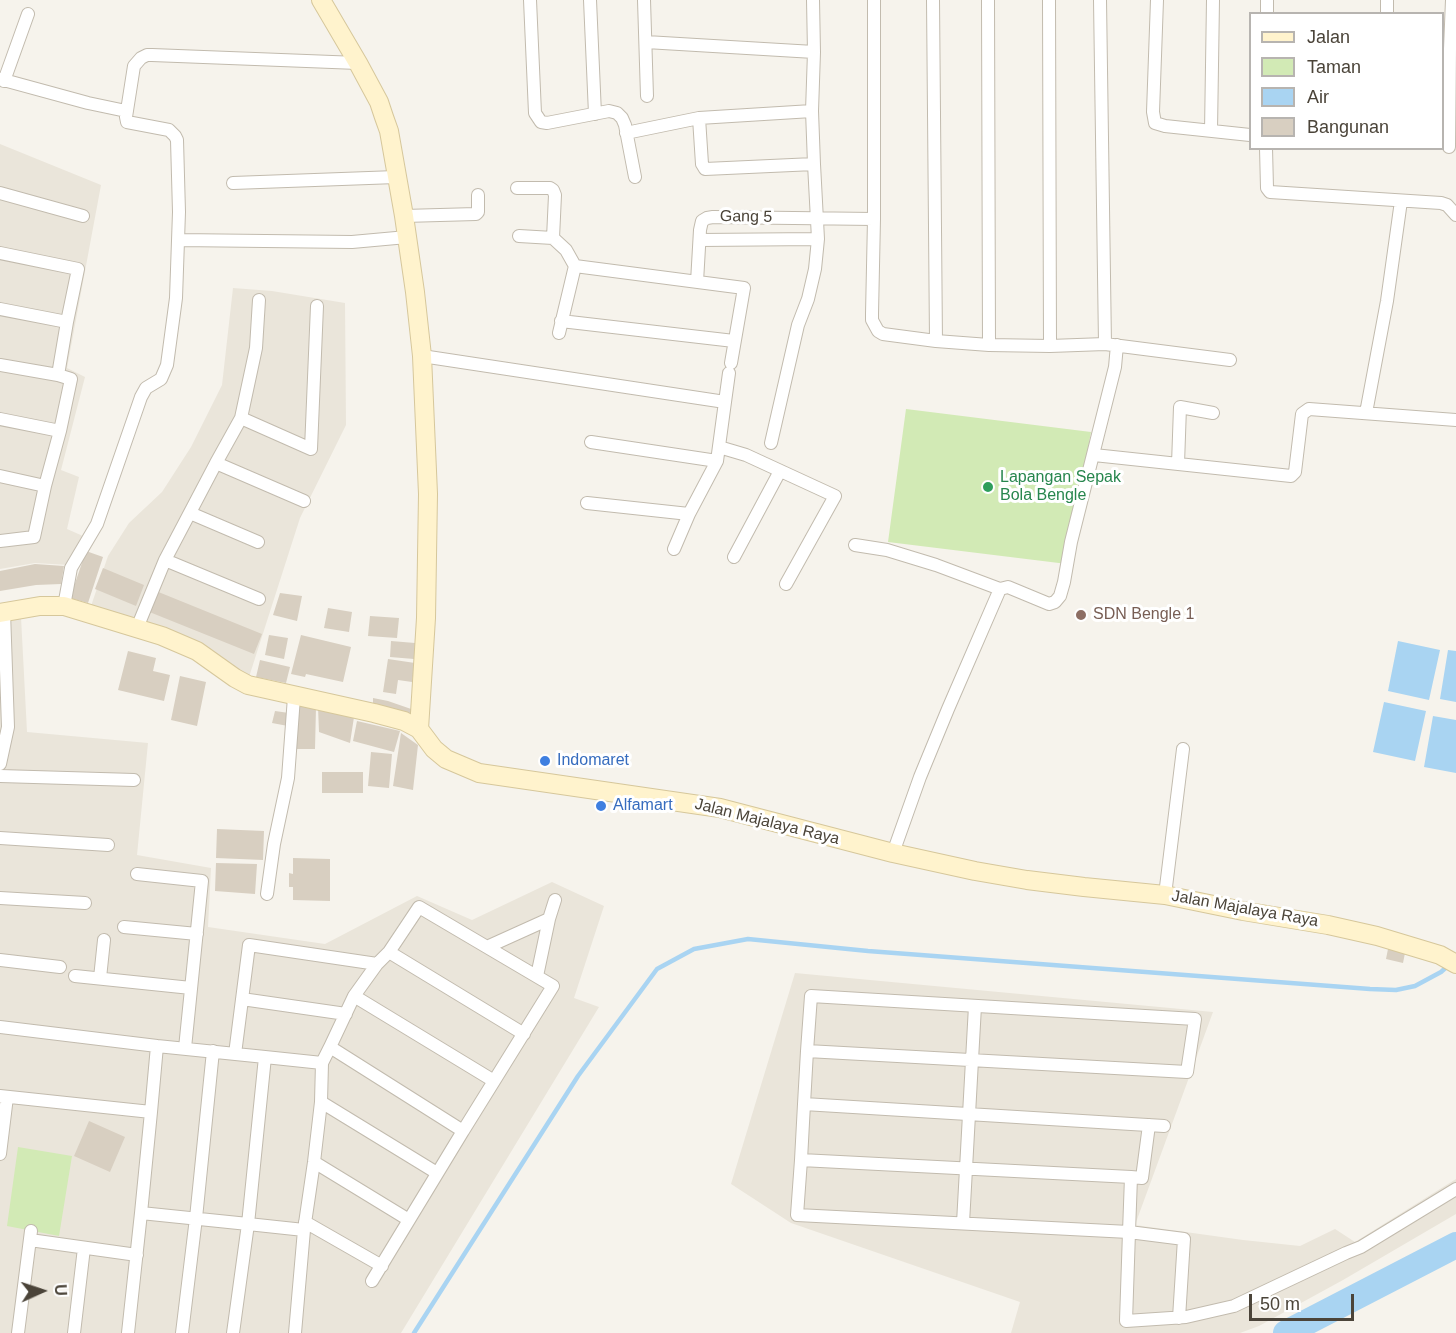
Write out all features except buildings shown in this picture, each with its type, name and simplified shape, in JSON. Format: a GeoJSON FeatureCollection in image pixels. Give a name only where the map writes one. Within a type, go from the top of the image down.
{"type":"FeatureCollection","features":[{"type":"Feature","properties":{"kind":"street"},"geometry":{"type":"LineString","coordinates":[[321,0],[379,102],[389,131],[415,292],[422,356],[428,494],[426,618],[420,729]]}},
{"type":"Feature","properties":{"kind":"street"},"geometry":{"type":"LineString","coordinates":[[530,0],[534,113],[541,122],[547,123],[609,111],[617,113],[622,118],[626,133],[634,177]]}},
{"type":"Feature","properties":{"kind":"street"},"geometry":{"type":"LineString","coordinates":[[590,0],[595,114]]}},
{"type":"Feature","properties":{"kind":"street"},"geometry":{"type":"LineString","coordinates":[[644,0],[646,96]]}},
{"type":"Feature","properties":{"kind":"street"},"geometry":{"type":"LineString","coordinates":[[771,443],[798,325],[808,299],[815,269],[818,239],[812,111],[813,0]]}},
{"type":"Feature","properties":{"kind":"street"},"geometry":{"type":"LineString","coordinates":[[874,0],[872,314],[874,326],[878,331],[936,341],[989,345],[1111,344],[1230,360]]}},
{"type":"Feature","properties":{"kind":"street"},"geometry":{"type":"LineString","coordinates":[[933,0],[936,341]]}},
{"type":"Feature","properties":{"kind":"street"},"geometry":{"type":"LineString","coordinates":[[988,0],[989,345]]}},
{"type":"Feature","properties":{"kind":"street"},"geometry":{"type":"LineString","coordinates":[[1049,0],[1050,346]]}},
{"type":"Feature","properties":{"kind":"street"},"geometry":{"type":"LineString","coordinates":[[855,545],[887,550],[936,565],[1000,589],[1008,587],[1049,604],[1053,604],[1058,599],[1115,367],[1111,344],[1100,0]]}},
{"type":"Feature","properties":{"kind":"street"},"geometry":{"type":"LineString","coordinates":[[1157,0],[1154,120],[1157,124],[1165,126],[1249,135]]}},
{"type":"Feature","properties":{"kind":"street"},"geometry":{"type":"LineString","coordinates":[[1211,131],[1213,0]]}},
{"type":"Feature","properties":{"kind":"street"},"geometry":{"type":"LineString","coordinates":[[1449,147],[1453,49],[1452,0]]}},
{"type":"Feature","properties":{"kind":"street"},"geometry":{"type":"LineString","coordinates":[[28,14],[2,80],[126,111]]}},
{"type":"Feature","properties":{"kind":"street"},"geometry":{"type":"LineString","coordinates":[[646,42],[814,52]]}},
{"type":"Feature","properties":{"kind":"street"},"geometry":{"type":"LineString","coordinates":[[64,606],[71,568],[97,524],[141,398],[146,388],[161,379],[167,365],[176,298],[179,212],[175,136],[169,130],[128,122],[126,111],[134,66],[137,61],[147,56],[358,63]]}},
{"type":"Feature","properties":{"kind":"street"},"geometry":{"type":"LineString","coordinates":[[626,133],[699,118],[812,111]]}},
{"type":"Feature","properties":{"kind":"street"},"geometry":{"type":"LineString","coordinates":[[699,118],[702,164],[705,169],[814,164]]}},
{"type":"Feature","properties":{"kind":"street"},"geometry":{"type":"LineString","coordinates":[[1266,150],[1267,188],[1270,192],[1441,203],[1447,205],[1456,215]]}},
{"type":"Feature","properties":{"kind":"street"},"geometry":{"type":"LineString","coordinates":[[233,183],[396,177]]}},
{"type":"Feature","properties":{"kind":"street"},"geometry":{"type":"LineString","coordinates":[[517,188],[554,190],[553,238]]}},
{"type":"Feature","properties":{"kind":"street"},"geometry":{"type":"LineString","coordinates":[[0,193],[83,216]]}},
{"type":"Feature","properties":{"kind":"street"},"geometry":{"type":"LineString","coordinates":[[404,216],[476,214],[478,195]]}},
{"type":"Feature","properties":{"kind":"street"},"geometry":{"type":"LineString","coordinates":[[1366,413],[1387,301],[1401,201]]}},
{"type":"Feature","properties":{"kind":"street","name":"Gang 5"},"geometry":{"type":"LineString","coordinates":[[697,282],[700,230],[702,221],[707,218],[818,219]]}},
{"type":"Feature","properties":{"kind":"street"},"geometry":{"type":"LineString","coordinates":[[818,219],[874,219]]}},
{"type":"Feature","properties":{"kind":"street"},"geometry":{"type":"LineString","coordinates":[[519,236],[553,238],[566,250],[575,266],[560,327],[734,341]]}},
{"type":"Feature","properties":{"kind":"street"},"geometry":{"type":"LineString","coordinates":[[178,240],[352,242],[407,237]]}},
{"type":"Feature","properties":{"kind":"street"},"geometry":{"type":"LineString","coordinates":[[700,240],[818,239]]}},
{"type":"Feature","properties":{"kind":"street"},"geometry":{"type":"LineString","coordinates":[[0,253],[78,269],[58,375]]}},
{"type":"Feature","properties":{"kind":"street"},"geometry":{"type":"LineString","coordinates":[[575,266],[744,288],[717,461],[689,514],[674,549]]}},
{"type":"Feature","properties":{"kind":"street"},"geometry":{"type":"LineString","coordinates":[[137,628],[165,560],[241,418],[256,348],[259,300]]}},
{"type":"Feature","properties":{"kind":"street"},"geometry":{"type":"LineString","coordinates":[[241,418],[311,449],[317,306]]}},
{"type":"Feature","properties":{"kind":"street"},"geometry":{"type":"LineString","coordinates":[[0,309],[67,322]]}},
{"type":"Feature","properties":{"kind":"street"},"geometry":{"type":"LineString","coordinates":[[422,356],[725,402]]}},
{"type":"Feature","properties":{"kind":"street"},"geometry":{"type":"LineString","coordinates":[[0,365],[70,379],[60,431],[34,537],[0,541]]}},
{"type":"Feature","properties":{"kind":"street"},"geometry":{"type":"LineString","coordinates":[[1178,464],[1180,407],[1213,413]]}},
{"type":"Feature","properties":{"kind":"street"},"geometry":{"type":"LineString","coordinates":[[1094,455],[1291,476],[1295,472],[1301,417],[1305,411],[1312,408],[1456,420]]}},
{"type":"Feature","properties":{"kind":"street"},"geometry":{"type":"LineString","coordinates":[[0,419],[60,431]]}},
{"type":"Feature","properties":{"kind":"street"},"geometry":{"type":"LineString","coordinates":[[591,442],[717,461]]}},
{"type":"Feature","properties":{"kind":"street"},"geometry":{"type":"LineString","coordinates":[[719,447],[746,455],[835,496],[786,584]]}},
{"type":"Feature","properties":{"kind":"street"},"geometry":{"type":"LineString","coordinates":[[216,463],[304,501]]}},
{"type":"Feature","properties":{"kind":"street"},"geometry":{"type":"LineString","coordinates":[[734,557],[780,471]]}},
{"type":"Feature","properties":{"kind":"street"},"geometry":{"type":"LineString","coordinates":[[0,476],[45,486]]}},
{"type":"Feature","properties":{"kind":"street"},"geometry":{"type":"LineString","coordinates":[[587,503],[689,514]]}},
{"type":"Feature","properties":{"kind":"street"},"geometry":{"type":"LineString","coordinates":[[190,513],[258,542]]}},
{"type":"Feature","properties":{"kind":"street"},"geometry":{"type":"LineString","coordinates":[[165,560],[259,599]]}},
{"type":"Feature","properties":{"kind":"street"},"geometry":{"type":"LineString","coordinates":[[893,853],[920,777],[1000,589]]}},
{"type":"Feature","properties":{"kind":"street","name":"Jalan Majalaya Raya"},"geometry":{"type":"LineString","coordinates":[[2,613],[40,606],[64,606],[162,636],[197,651],[248,685],[391,717],[420,729],[434,749],[446,759],[479,773],[720,808],[893,853],[975,871],[1027,880],[1165,895],[1243,911],[1358,930],[1448,960]]}},
{"type":"Feature","properties":{"kind":"street"},"geometry":{"type":"LineString","coordinates":[[0,764],[8,727],[2,613]]}},
{"type":"Feature","properties":{"kind":"street"},"geometry":{"type":"LineString","coordinates":[[267,894],[274,844],[288,778],[294,697]]}},
{"type":"Feature","properties":{"kind":"street"},"geometry":{"type":"LineString","coordinates":[[1165,895],[1183,749]]}},
{"type":"Feature","properties":{"kind":"street"},"geometry":{"type":"LineString","coordinates":[[0,776],[134,780]]}},
{"type":"Feature","properties":{"kind":"street"},"geometry":{"type":"LineString","coordinates":[[0,838],[108,845]]}},
{"type":"Feature","properties":{"kind":"street"},"geometry":{"type":"LineString","coordinates":[[137,874],[202,881],[185,1048]]}},
{"type":"Feature","properties":{"kind":"street"},"geometry":{"type":"LineString","coordinates":[[0,898],[85,903]]}},
{"type":"Feature","properties":{"kind":"street"},"geometry":{"type":"LineString","coordinates":[[537,976],[555,900]]}},
{"type":"Feature","properties":{"kind":"street"},"geometry":{"type":"LineString","coordinates":[[295,1333],[305,1226],[321,1102],[322,1063],[354,996],[377,964],[389,952],[419,907],[553,986],[372,1281]]}},
{"type":"Feature","properties":{"kind":"street"},"geometry":{"type":"LineString","coordinates":[[487,947],[549,919]]}},
{"type":"Feature","properties":{"kind":"street"},"geometry":{"type":"LineString","coordinates":[[124,927],[196,934]]}},
{"type":"Feature","properties":{"kind":"street"},"geometry":{"type":"LineString","coordinates":[[100,978],[104,940]]}},
{"type":"Feature","properties":{"kind":"street"},"geometry":{"type":"LineString","coordinates":[[235,1054],[249,945],[377,964]]}},
{"type":"Feature","properties":{"kind":"street"},"geometry":{"type":"LineString","coordinates":[[389,952],[524,1034]]}},
{"type":"Feature","properties":{"kind":"street"},"geometry":{"type":"LineString","coordinates":[[0,960],[60,967]]}},
{"type":"Feature","properties":{"kind":"street"},"geometry":{"type":"LineString","coordinates":[[75,976],[191,988]]}},
{"type":"Feature","properties":{"kind":"street"},"geometry":{"type":"LineString","coordinates":[[354,996],[494,1081]]}},
{"type":"Feature","properties":{"kind":"street"},"geometry":{"type":"LineString","coordinates":[[807,1051],[1187,1072],[1195,1019],[811,996],[807,1051],[797,1215],[1129,1232],[1184,1239],[1179,1318]]}},
{"type":"Feature","properties":{"kind":"street"},"geometry":{"type":"LineString","coordinates":[[242,999],[346,1014]]}},
{"type":"Feature","properties":{"kind":"street"},"geometry":{"type":"LineString","coordinates":[[963,1223],[975,1006]]}},
{"type":"Feature","properties":{"kind":"street"},"geometry":{"type":"LineString","coordinates":[[0,1027],[322,1063]]}},
{"type":"Feature","properties":{"kind":"street"},"geometry":{"type":"LineString","coordinates":[[128,1333],[157,1046]]}},
{"type":"Feature","properties":{"kind":"street"},"geometry":{"type":"LineString","coordinates":[[330,1047],[463,1131]]}},
{"type":"Feature","properties":{"kind":"street"},"geometry":{"type":"LineString","coordinates":[[182,1333],[213,1051]]}},
{"type":"Feature","properties":{"kind":"street"},"geometry":{"type":"LineString","coordinates":[[233,1333],[248,1224],[265,1057]]}},
{"type":"Feature","properties":{"kind":"street"},"geometry":{"type":"LineString","coordinates":[[0,1154],[4,1097],[150,1112]]}},
{"type":"Feature","properties":{"kind":"street"},"geometry":{"type":"LineString","coordinates":[[321,1102],[437,1173]]}},
{"type":"Feature","properties":{"kind":"street"},"geometry":{"type":"LineString","coordinates":[[804,1104],[1164,1126]]}},
{"type":"Feature","properties":{"kind":"street"},"geometry":{"type":"LineString","coordinates":[[801,1160],[1142,1178],[1149,1125]]}},
{"type":"Feature","properties":{"kind":"street"},"geometry":{"type":"LineString","coordinates":[[314,1162],[410,1220]]}},
{"type":"Feature","properties":{"kind":"street"},"geometry":{"type":"LineString","coordinates":[[1131,1177],[1126,1321],[1179,1318],[1234,1306],[1361,1247],[1456,1189]]}},
{"type":"Feature","properties":{"kind":"street"},"geometry":{"type":"LineString","coordinates":[[141,1213],[248,1224],[305,1226],[382,1266]]}},
{"type":"Feature","properties":{"kind":"street"},"geometry":{"type":"LineString","coordinates":[[18,1333],[30,1236],[84,1248],[137,1255]]}},
{"type":"Feature","properties":{"kind":"street"},"geometry":{"type":"LineString","coordinates":[[74,1333],[84,1248]]}},
{"type":"Feature","properties":{"kind":"shaded area"},"geometry":{"type":"Polygon","coordinates":[[[0,144],[101,185],[67,368],[85,377],[61,470],[79,477],[67,529],[83,536],[69,565],[35,563],[0,569],[0,144]]]}},
{"type":"Feature","properties":{"kind":"shaded area"},"geometry":{"type":"Polygon","coordinates":[[[233,288],[272,291],[345,303],[346,425],[300,518],[249,677],[91,606],[108,556],[129,523],[162,492],[191,447],[222,385],[233,288]]]}},
{"type":"Feature","properties":{"kind":"shaded area"},"geometry":{"type":"Polygon","coordinates":[[[21,617],[27,732],[148,743],[137,855],[211,868],[208,927],[325,944],[417,896],[472,920],[552,882],[604,906],[574,998],[599,1007],[401,1333],[0,1333],[0,621],[21,617]]]}},
{"type":"Feature","properties":{"kind":"shaded area"},"geometry":{"type":"Polygon","coordinates":[[[795,973],[1213,1012],[1135,1225],[1300,1246],[1335,1229],[1355,1242],[1456,1179],[1456,1214],[1343,1280],[1259,1326],[1240,1333],[1011,1333],[1020,1302],[791,1223],[731,1184],[795,973]]]}},
{"type":"Feature","properties":{"kind":"green space","name":"Lapangan Sepak Bola Bengle"},"geometry":{"type":"Polygon","coordinates":[[[906,409],[1091,432],[1067,564],[888,542],[906,409]]]}},
{"type":"Feature","properties":{"kind":"green space"},"geometry":{"type":"Polygon","coordinates":[[[18,1147],[72,1156],[59,1236],[7,1226],[18,1147]]]}},
{"type":"Feature","properties":{"kind":"water"},"geometry":{"type":"Polygon","coordinates":[[[1398,641],[1440,650],[1429,700],[1388,691],[1398,641]]]}},
{"type":"Feature","properties":{"kind":"water"},"geometry":{"type":"Polygon","coordinates":[[[1448,650],[1456,651],[1456,702],[1440,699],[1448,650]]]}},
{"type":"Feature","properties":{"kind":"water"},"geometry":{"type":"Polygon","coordinates":[[[1384,702],[1426,711],[1415,761],[1373,752],[1384,702]]]}},
{"type":"Feature","properties":{"kind":"water"},"geometry":{"type":"Polygon","coordinates":[[[1433,716],[1456,720],[1456,773],[1424,767],[1433,716]]]}},
{"type":"Feature","properties":{"kind":"waterway"},"geometry":{"type":"LineString","coordinates":[[414,1333],[578,1076],[657,969],[694,949],[748,939],[868,951],[1396,990],[1415,986],[1441,972],[1450,964]]}},
{"type":"Feature","properties":{"kind":"waterway"},"geometry":{"type":"LineString","coordinates":[[1286,1333],[1456,1245]]}},
{"type":"Feature","properties":{"kind":"place","name":"Lapangan Sepak Bola Bengle"},"geometry":{"type":"Point","coordinates":[988,487]}},
{"type":"Feature","properties":{"kind":"place","name":"SDN Bengle 1"},"geometry":{"type":"Point","coordinates":[1081,615]}},
{"type":"Feature","properties":{"kind":"place","name":"Indomaret"},"geometry":{"type":"Point","coordinates":[545,761]}},
{"type":"Feature","properties":{"kind":"place","name":"Alfamart"},"geometry":{"type":"Point","coordinates":[601,806]}}]}
